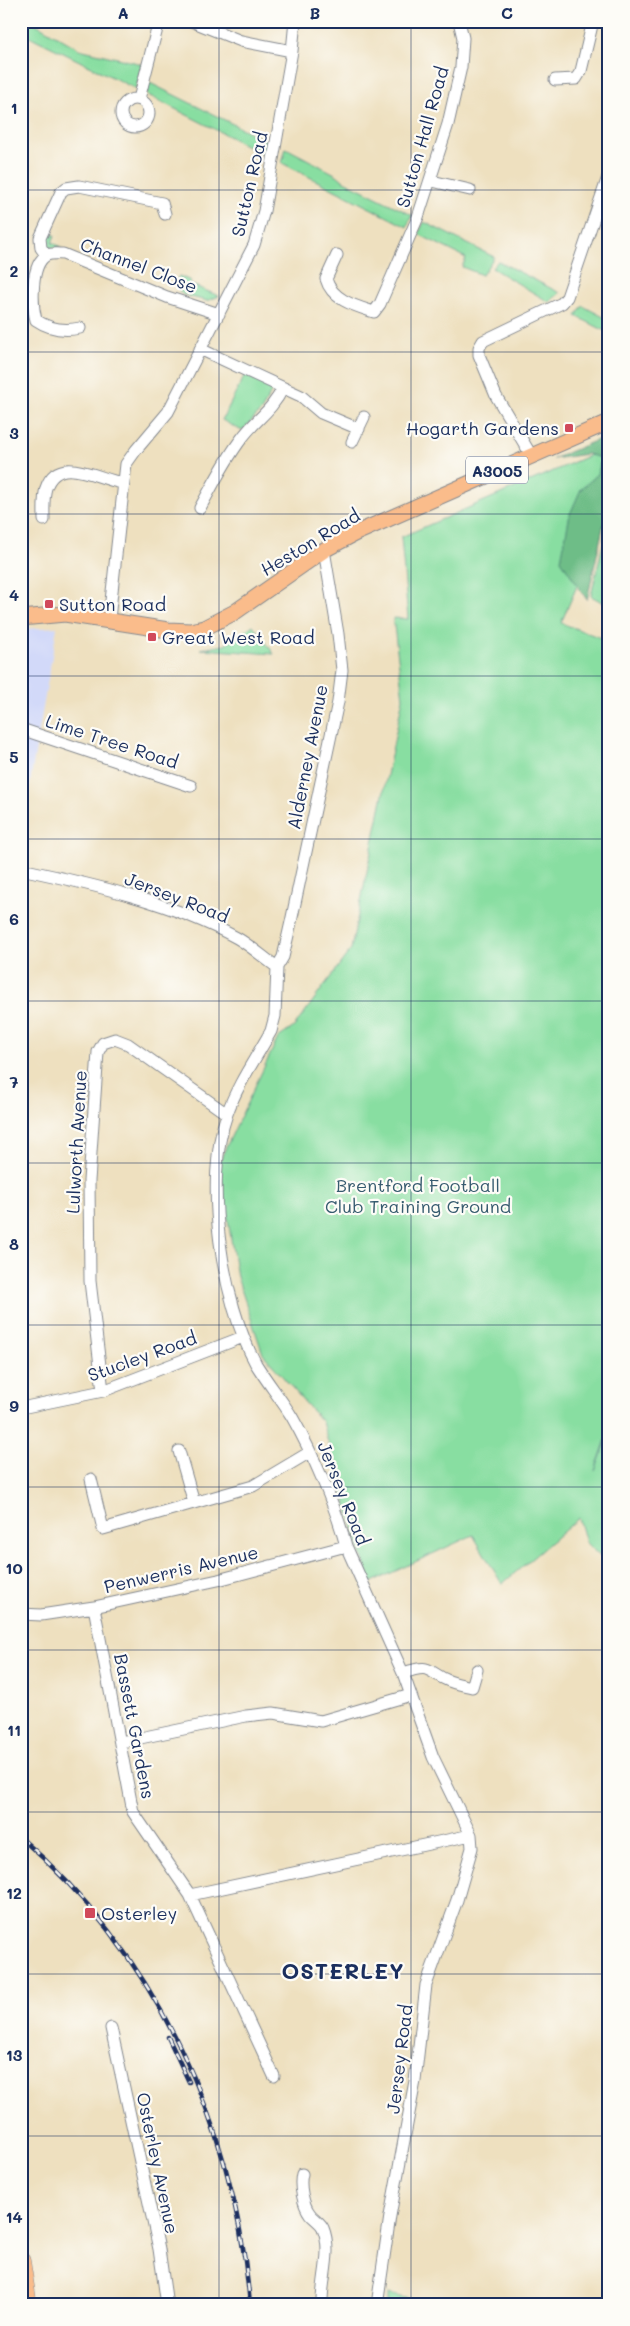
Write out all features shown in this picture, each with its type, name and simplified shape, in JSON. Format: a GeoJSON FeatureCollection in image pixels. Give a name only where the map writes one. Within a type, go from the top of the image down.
{"type":"FeatureCollection","features":[{"type":"Feature","properties":{"kind":"highway"},"geometry":{"type":"LineString","coordinates":[[21,2261],[28,2305]]}},
{"type":"Feature","properties":{"kind":"main road","name":"Heston Road"},"geometry":{"type":"LineString","coordinates":[[21,618],[65,614],[109,619],[168,630],[204,628],[235,612],[324,550],[386,519],[609,422]]}},
{"type":"Feature","properties":{"kind":"street"},"geometry":{"type":"LineString","coordinates":[[139,99],[159,21]]}},
{"type":"Feature","properties":{"kind":"street"},"geometry":{"type":"LineString","coordinates":[[191,21],[241,41],[292,50]]}},
{"type":"Feature","properties":{"kind":"street","name":"Sutton Road"},"geometry":{"type":"LineString","coordinates":[[109,619],[123,483],[129,460],[168,412],[250,254],[262,223],[292,50],[295,21]]}},
{"type":"Feature","properties":{"kind":"street","name":"Sutton Hall Road"},"geometry":{"type":"LineString","coordinates":[[338,255],[326,279],[332,293],[342,300],[374,312],[380,304],[412,232],[432,181],[461,67],[463,38],[459,21]]}},
{"type":"Feature","properties":{"kind":"street"},"geometry":{"type":"LineString","coordinates":[[555,80],[576,79],[581,72],[594,21]]}},
{"type":"Feature","properties":{"kind":"street"},"geometry":{"type":"LineString","coordinates":[[531,455],[496,396],[479,355],[479,348],[483,341],[562,303],[567,297],[609,174]]}},
{"type":"Feature","properties":{"kind":"street"},"geometry":{"type":"LineString","coordinates":[[432,181],[470,190]]}},
{"type":"Feature","properties":{"kind":"street"},"geometry":{"type":"LineString","coordinates":[[80,328],[54,328],[43,325],[36,320],[34,276],[40,262],[46,256],[41,248],[40,238],[61,192],[66,188],[79,186],[162,203],[166,214]]}},
{"type":"Feature","properties":{"kind":"street","name":"Channel Close"},"geometry":{"type":"LineString","coordinates":[[46,256],[63,254],[167,297],[219,314]]}},
{"type":"Feature","properties":{"kind":"street"},"geometry":{"type":"LineString","coordinates":[[200,349],[301,396],[321,413],[358,429]]}},
{"type":"Feature","properties":{"kind":"street"},"geometry":{"type":"LineString","coordinates":[[200,508],[234,449],[254,424],[266,415],[283,388]]}},
{"type":"Feature","properties":{"kind":"street"},"geometry":{"type":"LineString","coordinates":[[352,442],[364,417]]}},
{"type":"Feature","properties":{"kind":"street"},"geometry":{"type":"LineString","coordinates":[[44,520],[46,490],[49,482],[66,469],[74,469],[123,483]]}},
{"type":"Feature","properties":{"kind":"street","name":"Alderney Avenue"},"geometry":{"type":"LineString","coordinates":[[277,967],[283,957],[291,922],[339,694],[342,670],[324,550]]}},
{"type":"Feature","properties":{"kind":"street","name":"Lime Tree Road"},"geometry":{"type":"LineString","coordinates":[[21,730],[191,786]]}},
{"type":"Feature","properties":{"kind":"street","name":"Jersey Road"},"geometry":{"type":"LineString","coordinates":[[21,869],[107,890],[190,916],[238,939],[277,967],[275,1016],[271,1031],[227,1114],[216,1158],[214,1185],[216,1210],[229,1290],[243,1337],[256,1364],[292,1417],[310,1452],[342,1531],[346,1546],[403,1673],[433,1757],[471,1835],[472,1848],[457,1900],[426,1985],[413,2099],[389,2225],[377,2305]]}},
{"type":"Feature","properties":{"kind":"street","name":"Lulworth Avenue"},"geometry":{"type":"LineString","coordinates":[[103,1391],[90,1281],[89,1181],[98,1052],[103,1043],[115,1039],[128,1044],[227,1114]]}},
{"type":"Feature","properties":{"kind":"street","name":"Stucley Road"},"geometry":{"type":"LineString","coordinates":[[21,1408],[103,1391],[243,1337]]}},
{"type":"Feature","properties":{"kind":"street"},"geometry":{"type":"LineString","coordinates":[[178,1451],[194,1503]]}},
{"type":"Feature","properties":{"kind":"street"},"geometry":{"type":"LineString","coordinates":[[91,1479],[103,1529],[253,1486],[310,1452]]}},
{"type":"Feature","properties":{"kind":"street","name":"Penwerris Avenue"},"geometry":{"type":"LineString","coordinates":[[21,1614],[41,1615],[94,1606],[218,1580],[346,1546]]}},
{"type":"Feature","properties":{"kind":"street","name":"Bassett Gardens"},"geometry":{"type":"LineString","coordinates":[[94,1606],[133,1812],[190,1895],[274,2076]]}},
{"type":"Feature","properties":{"kind":"street"},"geometry":{"type":"LineString","coordinates":[[403,1673],[424,1667],[435,1671],[448,1680],[477,1688],[477,1670]]}},
{"type":"Feature","properties":{"kind":"street"},"geometry":{"type":"LineString","coordinates":[[120,1742],[246,1716],[273,1713],[321,1721],[411,1695]]}},
{"type":"Feature","properties":{"kind":"street"},"geometry":{"type":"LineString","coordinates":[[190,1895],[471,1835]]}},
{"type":"Feature","properties":{"kind":"street","name":"Osterley Avenue"},"geometry":{"type":"LineString","coordinates":[[111,2028],[159,2250],[167,2305]]}},
{"type":"Feature","properties":{"kind":"street"},"geometry":{"type":"LineString","coordinates":[[302,2174],[300,2182],[308,2213],[323,2227],[326,2244],[326,2270],[321,2288],[322,2305]]}},
{"type":"Feature","properties":{"kind":"shaded area"},"geometry":{"type":"Polygon","coordinates":[[[57,627],[38,737],[21,833],[21,629],[57,627]]]}},
{"type":"Feature","properties":{"kind":"green space"},"geometry":{"type":"Polygon","coordinates":[[[25,21],[31,21],[79,49],[142,64],[136,89],[25,34],[25,21]]]}},
{"type":"Feature","properties":{"kind":"green space"},"geometry":{"type":"Polygon","coordinates":[[[150,83],[267,141],[265,155],[146,94],[150,83]]]}},
{"type":"Feature","properties":{"kind":"green space"},"geometry":{"type":"Polygon","coordinates":[[[286,148],[337,175],[344,181],[412,215],[407,227],[282,163],[286,148]]]}},
{"type":"Feature","properties":{"kind":"green space"},"geometry":{"type":"Polygon","coordinates":[[[424,222],[494,257],[482,275],[462,267],[466,258],[418,234],[424,222]]]}},
{"type":"Feature","properties":{"kind":"green space"},"geometry":{"type":"Polygon","coordinates":[[[50,233],[55,235],[52,243],[62,247],[48,248],[47,242],[50,233]]]}},
{"type":"Feature","properties":{"kind":"green space"},"geometry":{"type":"Polygon","coordinates":[[[498,261],[560,293],[549,302],[492,268],[498,261]]]}},
{"type":"Feature","properties":{"kind":"green space"},"geometry":{"type":"Polygon","coordinates":[[[179,276],[191,281],[185,296],[180,292],[177,280],[179,276]]]}},
{"type":"Feature","properties":{"kind":"green space"},"geometry":{"type":"Polygon","coordinates":[[[192,285],[219,296],[207,301],[187,296],[192,285]]]}},
{"type":"Feature","properties":{"kind":"green space"},"geometry":{"type":"Polygon","coordinates":[[[583,306],[609,320],[609,333],[576,316],[583,306]]]}},
{"type":"Feature","properties":{"kind":"green space"},"geometry":{"type":"Polygon","coordinates":[[[245,375],[273,388],[262,410],[242,431],[222,420],[245,375]]]}},
{"type":"Feature","properties":{"kind":"green space"},"geometry":{"type":"Polygon","coordinates":[[[609,435],[609,500],[587,600],[561,560],[570,514],[581,489],[598,474],[601,458],[587,454],[553,459],[609,435]]]}},
{"type":"Feature","properties":{"kind":"green space","name":"Brentford Football Club Training Ground"},"geometry":{"type":"Polygon","coordinates":[[[609,447],[580,579],[561,623],[609,641],[609,1431],[595,1471],[609,1435],[609,1558],[604,1560],[586,1543],[579,1518],[502,1584],[473,1535],[370,1583],[322,1422],[263,1354],[237,1277],[219,1162],[278,1038],[294,1027],[351,949],[403,698],[393,618],[408,619],[401,537],[609,447]]]}},
{"type":"Feature","properties":{"kind":"green space"},"geometry":{"type":"Polygon","coordinates":[[[609,518],[609,606],[591,596],[609,518]]]}},
{"type":"Feature","properties":{"kind":"green space"},"geometry":{"type":"Polygon","coordinates":[[[253,625],[274,654],[201,649],[225,645],[253,625]]]}},
{"type":"Feature","properties":{"kind":"green space"},"geometry":{"type":"Polygon","coordinates":[[[388,2294],[437,2305],[388,2305],[388,2294]]]}},
{"type":"Feature","properties":{"kind":"railway"},"geometry":{"type":"LineString","coordinates":[[21,1838],[69,1884],[112,1935],[149,1991],[181,2049],[207,2110],[227,2174],[241,2239],[250,2305]]}},
{"type":"Feature","properties":{"kind":"railway"},"geometry":{"type":"LineString","coordinates":[[168,2037],[189,2082]]}},
{"type":"Feature","properties":{"kind":"place","name":"Hogarth Gardens"},"geometry":{"type":"Point","coordinates":[569,428]}},
{"type":"Feature","properties":{"kind":"place","name":"Sutton Road"},"geometry":{"type":"Point","coordinates":[49,604]}},
{"type":"Feature","properties":{"kind":"place","name":"Great West Road"},"geometry":{"type":"Point","coordinates":[152,637]}},
{"type":"Feature","properties":{"kind":"place","name":"Osterley"},"geometry":{"type":"Point","coordinates":[90,1913]}},
{"type":"Feature","properties":{"kind":"district","name":"OSTERLEY"},"geometry":{"type":"Point","coordinates":[343,1970]}}]}
